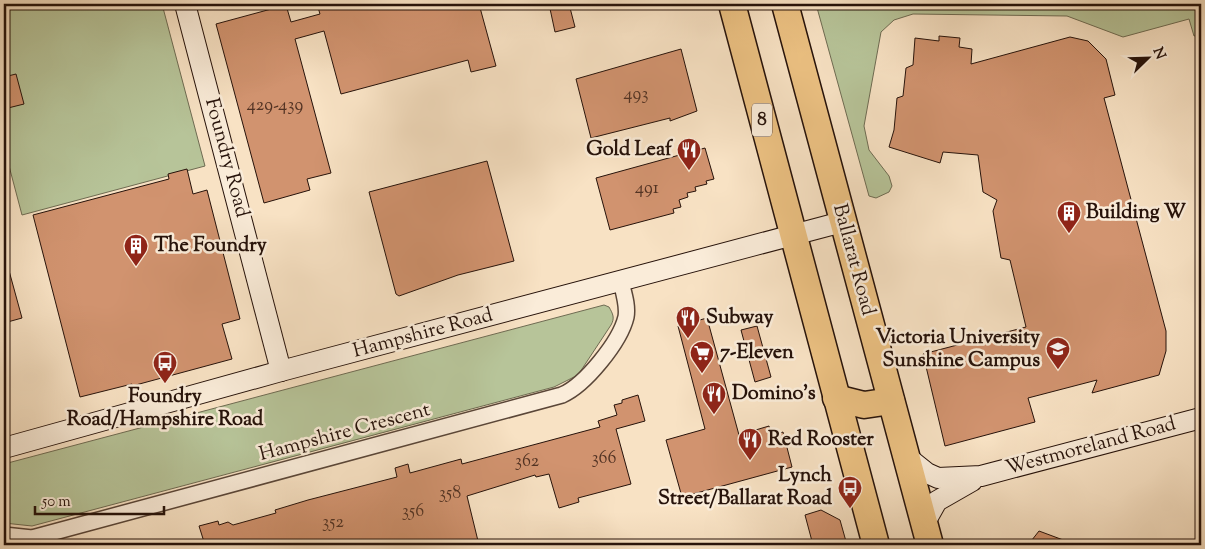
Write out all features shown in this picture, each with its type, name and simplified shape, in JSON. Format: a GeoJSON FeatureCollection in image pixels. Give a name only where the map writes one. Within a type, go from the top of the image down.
{"type":"FeatureCollection","features":[{"type":"Feature","properties":{"kind":"highway","name":"8"},"geometry":{"type":"LineString","coordinates":[[732,4],[876,545]]}},
{"type":"Feature","properties":{"kind":"highway","name":"Ballarat Road"},"geometry":{"type":"LineString","coordinates":[[785,4],[927,535]]}},
{"type":"Feature","properties":{"kind":"highway"},"geometry":{"type":"LineString","coordinates":[[836,398],[864,405],[891,401]]}},
{"type":"Feature","properties":{"kind":"street","name":"Foundry Road"},"geometry":{"type":"LineString","coordinates":[[185,4],[281,371]]}},
{"type":"Feature","properties":{"kind":"street","name":"Hampshire Road"},"geometry":{"type":"LineString","coordinates":[[4,448],[281,371],[842,222]]}},
{"type":"Feature","properties":{"kind":"street","name":"Hampshire Crescent"},"geometry":{"type":"LineString","coordinates":[[4,535],[32,538],[562,395],[578,387],[591,373],[622,327],[627,306],[621,282]]}},
{"type":"Feature","properties":{"kind":"street","name":"Westmoreland Road"},"geometry":{"type":"LineString","coordinates":[[927,535],[937,501],[948,492],[981,476],[1201,418]]}},
{"type":"Feature","properties":{"kind":"street","name":"Westmoreland Road"},"geometry":{"type":"LineString","coordinates":[[906,457],[926,474],[938,478],[981,476]]}},
{"type":"Feature","properties":{"kind":"green space"},"geometry":{"type":"Polygon","coordinates":[[[4,4],[162,4],[205,166],[22,215],[4,147],[4,4]]]}},
{"type":"Feature","properties":{"kind":"green space"},"geometry":{"type":"Polygon","coordinates":[[[816,4],[1201,4],[1201,34],[1194,36],[1189,19],[1123,37],[1067,16],[913,14],[894,20],[881,32],[864,126],[869,150],[889,176],[892,186],[889,192],[876,198],[869,196],[816,4]]]}},
{"type":"Feature","properties":{"kind":"green space"},"geometry":{"type":"Polygon","coordinates":[[[604,305],[609,307],[612,314],[613,320],[611,325],[578,375],[554,387],[32,526],[4,523],[4,464],[604,305]]]}},
{"type":"Feature","properties":{"kind":"building"},"geometry":{"type":"Polygon","coordinates":[[[317,4],[479,4],[496,66],[471,72],[468,60],[341,94],[324,31],[295,39],[331,173],[307,179],[310,190],[264,203],[216,24],[286,5],[291,22],[320,14],[317,4]]]}},
{"type":"Feature","properties":{"kind":"building"},"geometry":{"type":"Polygon","coordinates":[[[549,4],[569,4],[575,27],[555,32],[549,4]]]}},
{"type":"Feature","properties":{"kind":"building","name":"Building W"},"geometry":{"type":"Polygon","coordinates":[[[939,36],[960,38],[959,47],[972,49],[971,64],[1070,37],[1088,41],[1106,59],[1115,95],[1104,98],[1166,331],[1166,351],[1159,375],[1092,393],[1097,380],[1028,398],[1035,422],[945,446],[923,354],[1026,327],[1010,260],[1001,258],[993,211],[997,200],[983,192],[978,155],[943,152],[940,163],[889,147],[894,130],[897,98],[903,96],[906,68],[913,65],[915,38],[939,41],[939,36]]]}},
{"type":"Feature","properties":{"kind":"building"},"geometry":{"type":"Polygon","coordinates":[[[681,49],[697,111],[670,121],[670,118],[591,138],[576,79],[681,49]]]}},
{"type":"Feature","properties":{"kind":"building"},"geometry":{"type":"Polygon","coordinates":[[[16,74],[24,104],[4,109],[4,77],[16,74]]]}},
{"type":"Feature","properties":{"kind":"building"},"geometry":{"type":"Polygon","coordinates":[[[705,148],[714,179],[706,181],[707,184],[695,187],[696,191],[687,193],[688,197],[679,200],[681,207],[673,209],[674,213],[610,230],[596,178],[705,148]]]}},
{"type":"Feature","properties":{"kind":"building"},"geometry":{"type":"Polygon","coordinates":[[[487,161],[514,261],[458,275],[399,296],[396,294],[369,192],[487,161]]]}},
{"type":"Feature","properties":{"kind":"building","name":"The Foundry"},"geometry":{"type":"Polygon","coordinates":[[[187,169],[193,194],[207,190],[240,319],[222,324],[232,359],[132,386],[132,384],[80,397],[33,215],[169,179],[168,174],[187,169]]]}},
{"type":"Feature","properties":{"kind":"building"},"geometry":{"type":"Polygon","coordinates":[[[4,267],[8,267],[22,318],[4,323],[4,267]]]}},
{"type":"Feature","properties":{"kind":"building"},"geometry":{"type":"Polygon","coordinates":[[[707,318],[739,435],[769,426],[771,436],[783,432],[792,467],[682,497],[666,440],[705,429],[678,326],[707,318]]]}},
{"type":"Feature","properties":{"kind":"building"},"geometry":{"type":"Polygon","coordinates":[[[757,326],[771,377],[755,382],[741,330],[757,326]]]}},
{"type":"Feature","properties":{"kind":"building"},"geometry":{"type":"Polygon","coordinates":[[[638,395],[645,421],[616,429],[631,484],[578,498],[579,502],[559,508],[549,474],[536,477],[535,475],[467,496],[479,545],[285,545],[284,540],[264,545],[205,545],[199,526],[218,521],[219,525],[228,522],[233,525],[276,513],[275,510],[308,500],[397,477],[395,468],[408,464],[410,473],[461,459],[462,464],[600,427],[598,421],[617,415],[614,405],[622,403],[622,400],[638,395]]]}},
{"type":"Feature","properties":{"kind":"building"},"geometry":{"type":"Polygon","coordinates":[[[821,510],[840,520],[847,545],[813,545],[805,515],[821,510]]]}},
{"type":"Feature","properties":{"kind":"building"},"geometry":{"type":"Polygon","coordinates":[[[1039,531],[1074,544],[1074,545],[1028,545],[1039,531]]]}},
{"type":"Feature","properties":{"kind":"place","name":"Gold Leaf"},"geometry":{"type":"Point","coordinates":[689,171]}},
{"type":"Feature","properties":{"kind":"place","name":"Building W"},"geometry":{"type":"Point","coordinates":[1069,234]}},
{"type":"Feature","properties":{"kind":"place","name":"The Foundry"},"geometry":{"type":"Point","coordinates":[136,267]}},
{"type":"Feature","properties":{"kind":"place","name":"Subway"},"geometry":{"type":"Point","coordinates":[688,339]}},
{"type":"Feature","properties":{"kind":"place","name":"Victoria University Sunshine Campus"},"geometry":{"type":"Point","coordinates":[1058,370]}},
{"type":"Feature","properties":{"kind":"place","name":"7-Eleven"},"geometry":{"type":"Point","coordinates":[702,374]}},
{"type":"Feature","properties":{"kind":"place","name":"Foundry Road/Hampshire Road"},"geometry":{"type":"Point","coordinates":[165,384]}},
{"type":"Feature","properties":{"kind":"place","name":"Domino's"},"geometry":{"type":"Point","coordinates":[714,415]}},
{"type":"Feature","properties":{"kind":"place","name":"Red Rooster"},"geometry":{"type":"Point","coordinates":[750,461]}},
{"type":"Feature","properties":{"kind":"place","name":"Lynch Street/Ballarat Road"},"geometry":{"type":"Point","coordinates":[850,509]}}]}
